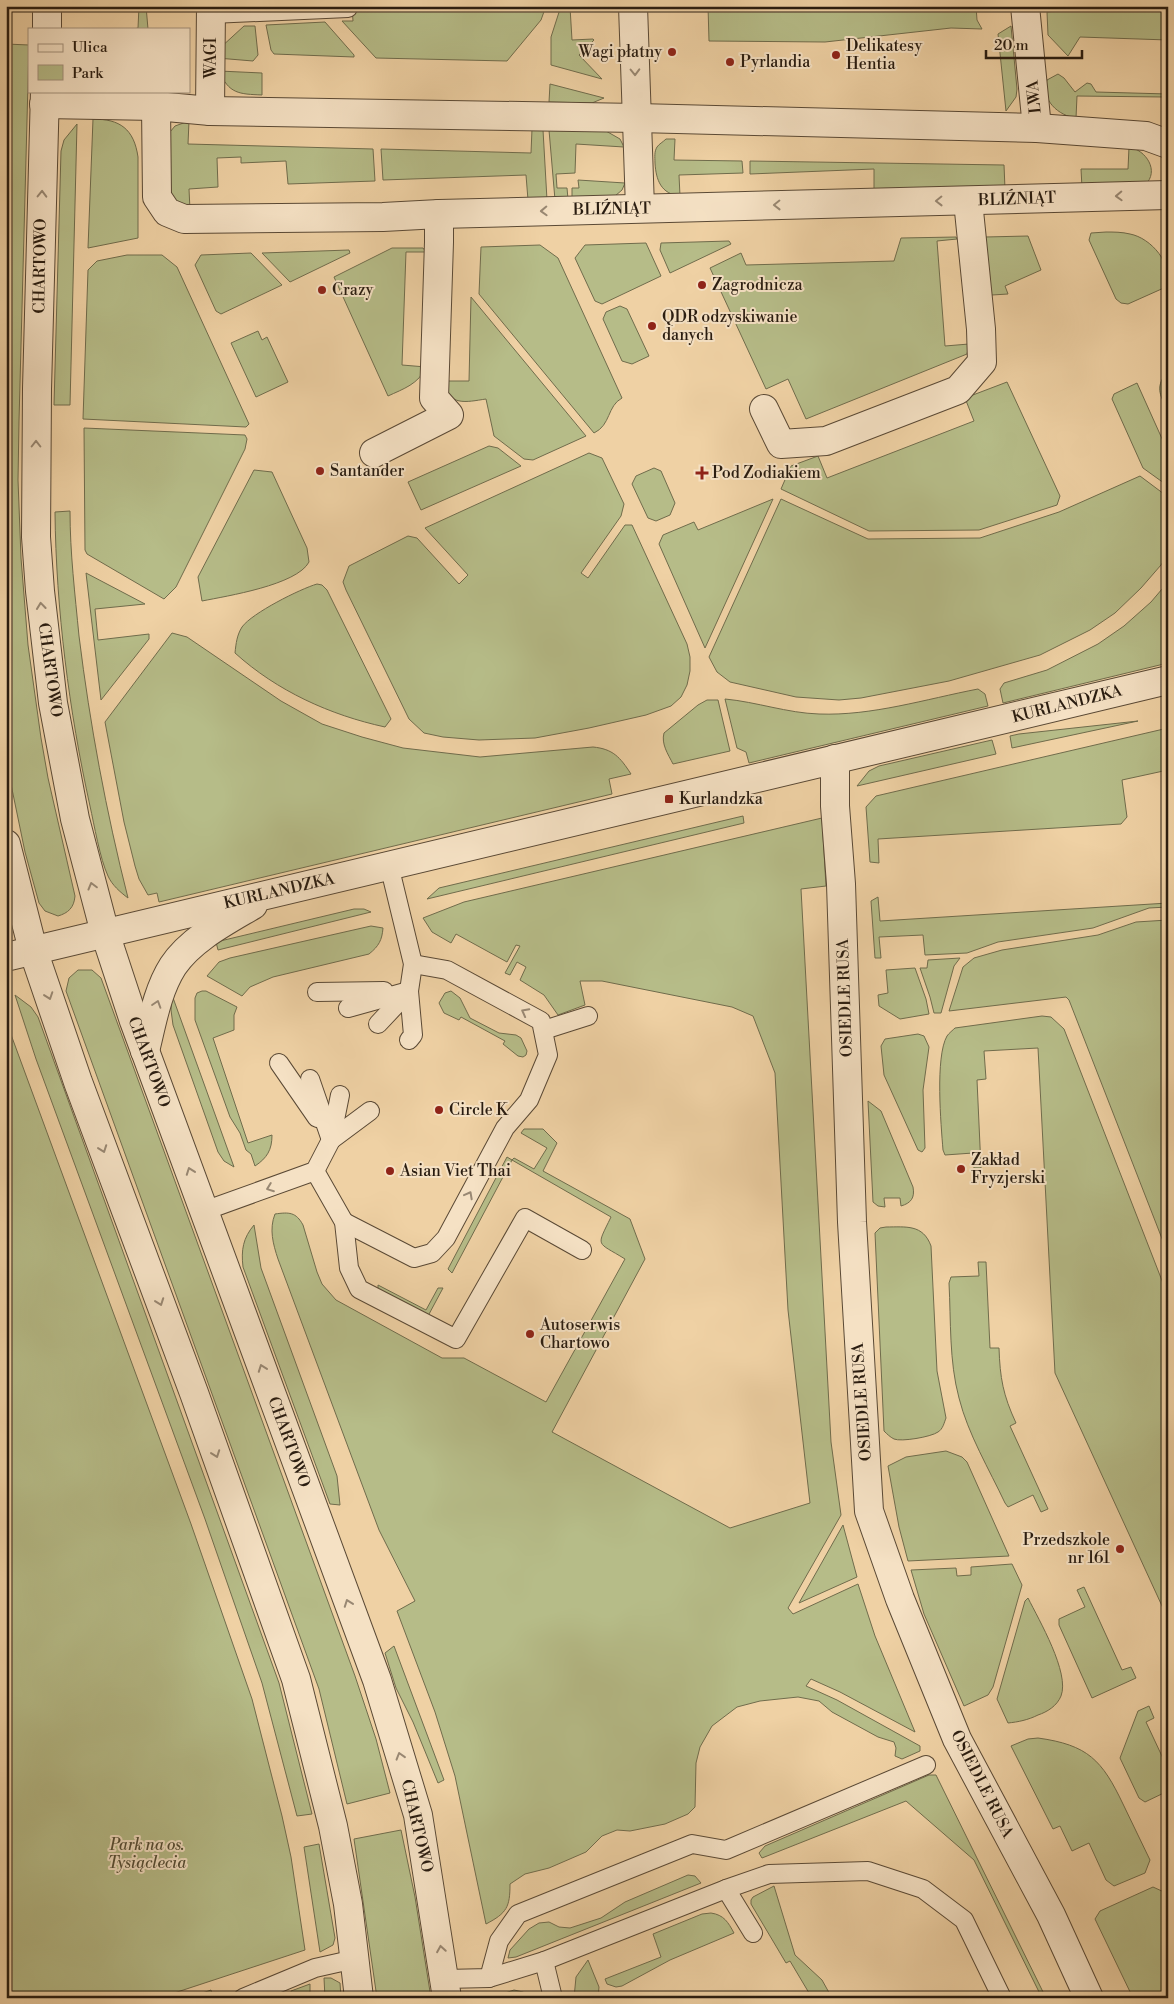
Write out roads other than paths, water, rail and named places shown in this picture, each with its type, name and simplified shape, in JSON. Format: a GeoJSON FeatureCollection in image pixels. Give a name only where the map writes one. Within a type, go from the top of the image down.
{"type":"FeatureCollection","features":[{"type":"Feature","properties":{"kind":"street"},"geometry":{"type":"LineString","coordinates":[[46,28],[47,6]]}},
{"type":"Feature","properties":{"kind":"street"},"geometry":{"type":"LineString","coordinates":[[633,6],[640,208]]}},
{"type":"Feature","properties":{"kind":"street","name":"LWA"},"geometry":{"type":"LineString","coordinates":[[1025,6],[1037,128]]}},
{"type":"Feature","properties":{"kind":"street","name":"WAGI"},"geometry":{"type":"LineString","coordinates":[[210,111],[211,10]]}},
{"type":"Feature","properties":{"kind":"street"},"geometry":{"type":"LineString","coordinates":[[44,98],[210,111],[638,118],[1037,128],[1146,136],[1168,144]]}},
{"type":"Feature","properties":{"kind":"street","name":"CHARTOWO"},"geometry":{"type":"LineString","coordinates":[[44,98],[37,388],[36,537],[40,591],[53,703],[75,819],[104,933],[377,1680],[418,1815],[446,1988]]}},
{"type":"Feature","properties":{"kind":"street","name":"BLIŹNIĄT"},"geometry":{"type":"LineString","coordinates":[[156,106],[157,197],[167,212],[184,219],[373,217],[640,208],[1168,195]]}},
{"type":"Feature","properties":{"kind":"street"},"geometry":{"type":"LineString","coordinates":[[764,409],[781,444],[826,441],[958,390],[982,362],[981,329],[968,201]]}},
{"type":"Feature","properties":{"kind":"street"},"geometry":{"type":"LineString","coordinates":[[374,453],[450,415],[434,398],[440,242],[439,214]]}},
{"type":"Feature","properties":{"kind":"street","name":"KURLANDZKA"},"geometry":{"type":"LineString","coordinates":[[6,957],[1168,680]]}},
{"type":"Feature","properties":{"kind":"street","name":"OSIEDLE RUSA"},"geometry":{"type":"LineString","coordinates":[[835,759],[835,806],[841,884],[852,1222],[869,1511],[900,1599],[957,1739],[1051,1915],[1089,1998]]}},
{"type":"Feature","properties":{"kind":"street"},"geometry":{"type":"LineString","coordinates":[[6,844],[33,950],[78,1082],[197,1402],[296,1679],[331,1815],[348,1904],[358,1998]]}},
{"type":"Feature","properties":{"kind":"street"},"geometry":{"type":"LineString","coordinates":[[146,1051],[156,1009],[174,966],[197,941],[230,919],[277,892]]}},
{"type":"Feature","properties":{"kind":"lane"},"geometry":{"type":"LineString","coordinates":[[211,10],[348,8]]}},
{"type":"Feature","properties":{"kind":"lane"},"geometry":{"type":"LineString","coordinates":[[389,865],[413,964],[409,991],[413,1035],[409,1040]]}},
{"type":"Feature","properties":{"kind":"lane"},"geometry":{"type":"LineString","coordinates":[[344,1222],[414,1258],[432,1253],[446,1238],[504,1128],[529,1100],[548,1055],[541,1021],[447,970],[413,964]]}},
{"type":"Feature","properties":{"kind":"lane"},"geometry":{"type":"LineString","coordinates":[[317,992],[409,991]]}},
{"type":"Feature","properties":{"kind":"lane"},"geometry":{"type":"LineString","coordinates":[[348,1008],[409,991]]}},
{"type":"Feature","properties":{"kind":"lane"},"geometry":{"type":"LineString","coordinates":[[378,1024],[409,991]]}},
{"type":"Feature","properties":{"kind":"lane"},"geometry":{"type":"LineString","coordinates":[[544,1030],[588,1016]]}},
{"type":"Feature","properties":{"kind":"lane"},"geometry":{"type":"LineString","coordinates":[[279,1063],[331,1140]]}},
{"type":"Feature","properties":{"kind":"lane"},"geometry":{"type":"LineString","coordinates":[[310,1079],[331,1140]]}},
{"type":"Feature","properties":{"kind":"lane"},"geometry":{"type":"LineString","coordinates":[[204,1210],[315,1170],[331,1140],[340,1096]]}},
{"type":"Feature","properties":{"kind":"lane"},"geometry":{"type":"LineString","coordinates":[[331,1140],[370,1111]]}},
{"type":"Feature","properties":{"kind":"lane"},"geometry":{"type":"LineString","coordinates":[[315,1170],[344,1222],[349,1268],[359,1289],[456,1339],[525,1218],[582,1250]]}},
{"type":"Feature","properties":{"kind":"lane"},"geometry":{"type":"LineString","coordinates":[[489,1978],[499,1941],[518,1914],[692,1844],[726,1850],[926,1765]]}},
{"type":"Feature","properties":{"kind":"lane"},"geometry":{"type":"LineString","coordinates":[[446,1988],[489,1978],[544,1961],[726,1889],[769,1874],[868,1872],[923,1889],[964,1920],[1002,1998]]}},
{"type":"Feature","properties":{"kind":"lane"},"geometry":{"type":"LineString","coordinates":[[726,1889],[753,1934]]}},
{"type":"Feature","properties":{"kind":"lane"},"geometry":{"type":"LineString","coordinates":[[244,1998],[315,1968],[355,1959]]}},
{"type":"Feature","properties":{"kind":"lane"},"geometry":{"type":"LineString","coordinates":[[544,1961],[553,1998]]}},
{"type":"Feature","properties":{"kind":"place","name":"Wagi płatny"},"geometry":{"type":"Point","coordinates":[672,52]}},
{"type":"Feature","properties":{"kind":"place","name":"Delikatesy Hentia"},"geometry":{"type":"Point","coordinates":[836,55]}},
{"type":"Feature","properties":{"kind":"place","name":"Pyrlandia"},"geometry":{"type":"Point","coordinates":[730,62]}},
{"type":"Feature","properties":{"kind":"place","name":"Zagrodnicza"},"geometry":{"type":"Point","coordinates":[702,285]}},
{"type":"Feature","properties":{"kind":"place","name":"Crazy"},"geometry":{"type":"Point","coordinates":[322,290]}},
{"type":"Feature","properties":{"kind":"place","name":"QDR odzyskiwanie danych"},"geometry":{"type":"Point","coordinates":[652,326]}},
{"type":"Feature","properties":{"kind":"place","name":"Santander"},"geometry":{"type":"Point","coordinates":[320,471]}},
{"type":"Feature","properties":{"kind":"place","name":"Pod Zodiakiem"},"geometry":{"type":"Point","coordinates":[702,473]}},
{"type":"Feature","properties":{"kind":"place","name":"Kurlandzka"},"geometry":{"type":"Point","coordinates":[669,799]}},
{"type":"Feature","properties":{"kind":"place","name":"Circle K"},"geometry":{"type":"Point","coordinates":[439,1110]}},
{"type":"Feature","properties":{"kind":"place","name":"Zakład Fryzjerski"},"geometry":{"type":"Point","coordinates":[961,1169]}},
{"type":"Feature","properties":{"kind":"place","name":"Asian Viet Thai"},"geometry":{"type":"Point","coordinates":[390,1171]}},
{"type":"Feature","properties":{"kind":"place","name":"Autoserwis Chartowo"},"geometry":{"type":"Point","coordinates":[530,1334]}},
{"type":"Feature","properties":{"kind":"place","name":"Przedszkole nr 161"},"geometry":{"type":"Point","coordinates":[1120,1549]}},
{"type":"Feature","properties":{"kind":"park label","name":"Park na os. Tysiąclecia"},"geometry":{"type":"Point","coordinates":[147,1854]}}]}
